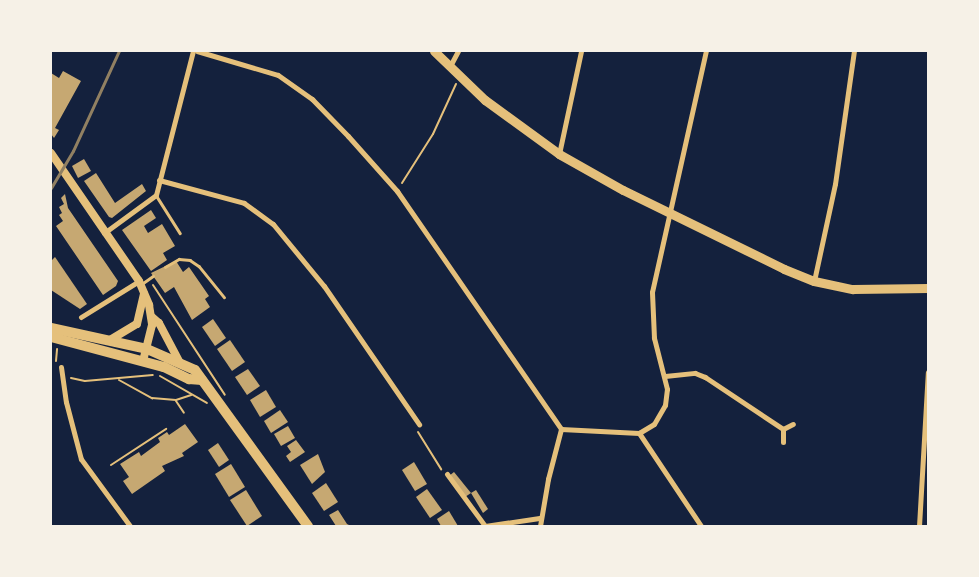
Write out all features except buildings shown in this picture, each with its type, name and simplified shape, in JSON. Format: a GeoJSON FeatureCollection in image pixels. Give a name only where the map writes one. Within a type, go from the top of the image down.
{"type":"FeatureCollection","features":[{"type":"Feature","properties":{"kind":"highway"},"geometry":{"type":"LineString","coordinates":[[51,328],[147,349],[195,370],[309,526]]}},
{"type":"Feature","properties":{"kind":"highway"},"geometry":{"type":"LineString","coordinates":[[51,337],[143,361],[189,379],[202,380]]}},
{"type":"Feature","properties":{"kind":"main road"},"geometry":{"type":"LineString","coordinates":[[433,51],[517,125],[559,154],[814,281],[853,289],[928,288]]}},
{"type":"Feature","properties":{"kind":"main road"},"geometry":{"type":"LineString","coordinates":[[51,153],[142,286],[152,317],[143,361]]}},
{"type":"Feature","properties":{"kind":"main road"},"geometry":{"type":"LineString","coordinates":[[110,340],[136,324],[142,286]]}},
{"type":"Feature","properties":{"kind":"main road"},"geometry":{"type":"LineString","coordinates":[[152,317],[159,323],[179,361]]}},
{"type":"Feature","properties":{"kind":"street"},"geometry":{"type":"LineString","coordinates":[[104,233],[156,195],[195,51],[260,68],[294,84],[348,136],[397,191],[561,429],[539,518],[540,526]]}},
{"type":"Feature","properties":{"kind":"street"},"geometry":{"type":"LineString","coordinates":[[449,67],[458,51]]}},
{"type":"Feature","properties":{"kind":"street"},"geometry":{"type":"LineString","coordinates":[[559,154],[581,51]]}},
{"type":"Feature","properties":{"kind":"street"},"geometry":{"type":"LineString","coordinates":[[561,429],[639,433],[654,424],[665,405],[665,376],[654,338],[652,292],[706,51]]}},
{"type":"Feature","properties":{"kind":"street"},"geometry":{"type":"LineString","coordinates":[[814,281],[835,184],[854,51]]}},
{"type":"Feature","properties":{"kind":"street"},"geometry":{"type":"LineString","coordinates":[[159,180],[244,203],[272,224],[324,286],[419,424]]}},
{"type":"Feature","properties":{"kind":"street"},"geometry":{"type":"LineString","coordinates":[[81,317],[142,286]]}},
{"type":"Feature","properties":{"kind":"street"},"geometry":{"type":"LineString","coordinates":[[61,367],[66,402],[81,459],[130,526]]}},
{"type":"Feature","properties":{"kind":"street"},"geometry":{"type":"LineString","coordinates":[[919,526],[928,372]]}},
{"type":"Feature","properties":{"kind":"street"},"geometry":{"type":"LineString","coordinates":[[665,376],[695,373],[705,377],[783,429]]}},
{"type":"Feature","properties":{"kind":"street"},"geometry":{"type":"LineString","coordinates":[[63,379],[71,378]]}},
{"type":"Feature","properties":{"kind":"street"},"geometry":{"type":"LineString","coordinates":[[783,429],[793,424]]}},
{"type":"Feature","properties":{"kind":"street"},"geometry":{"type":"LineString","coordinates":[[783,429],[783,442]]}},
{"type":"Feature","properties":{"kind":"street"},"geometry":{"type":"LineString","coordinates":[[639,433],[701,526]]}},
{"type":"Feature","properties":{"kind":"street"},"geometry":{"type":"LineString","coordinates":[[447,474],[485,526],[539,518]]}},
{"type":"Feature","properties":{"kind":"lane"},"geometry":{"type":"LineString","coordinates":[[156,195],[180,233]]}},
{"type":"Feature","properties":{"kind":"lane"},"geometry":{"type":"LineString","coordinates":[[165,267],[179,259],[190,260],[199,266],[224,298]]}},
{"type":"Feature","properties":{"kind":"lane"},"geometry":{"type":"LineString","coordinates":[[142,286],[153,276]]}},
{"type":"Feature","properties":{"kind":"path"},"geometry":{"type":"LineString","coordinates":[[397,191],[433,134],[459,76]]}},
{"type":"Feature","properties":{"kind":"path"},"geometry":{"type":"LineString","coordinates":[[142,286],[153,285],[228,400]]}},
{"type":"Feature","properties":{"kind":"path"},"geometry":{"type":"LineString","coordinates":[[174,331],[181,327]]}},
{"type":"Feature","properties":{"kind":"path"},"geometry":{"type":"LineString","coordinates":[[57,348],[56,361],[61,367]]}},
{"type":"Feature","properties":{"kind":"path"},"geometry":{"type":"LineString","coordinates":[[71,378],[85,381],[152,377],[154,374],[193,394],[214,409]]}},
{"type":"Feature","properties":{"kind":"path"},"geometry":{"type":"LineString","coordinates":[[118,379],[147,396],[176,400],[193,394]]}},
{"type":"Feature","properties":{"kind":"path"},"geometry":{"type":"LineString","coordinates":[[176,400],[184,413]]}},
{"type":"Feature","properties":{"kind":"path"},"geometry":{"type":"LineString","coordinates":[[419,424],[418,433],[447,474]]}},
{"type":"Feature","properties":{"kind":"path"},"geometry":{"type":"LineString","coordinates":[[111,465],[166,429]]}},
{"type":"Feature","properties":{"kind":"railway"},"geometry":{"type":"LineString","coordinates":[[51,188],[73,151],[119,51]]}}]}
